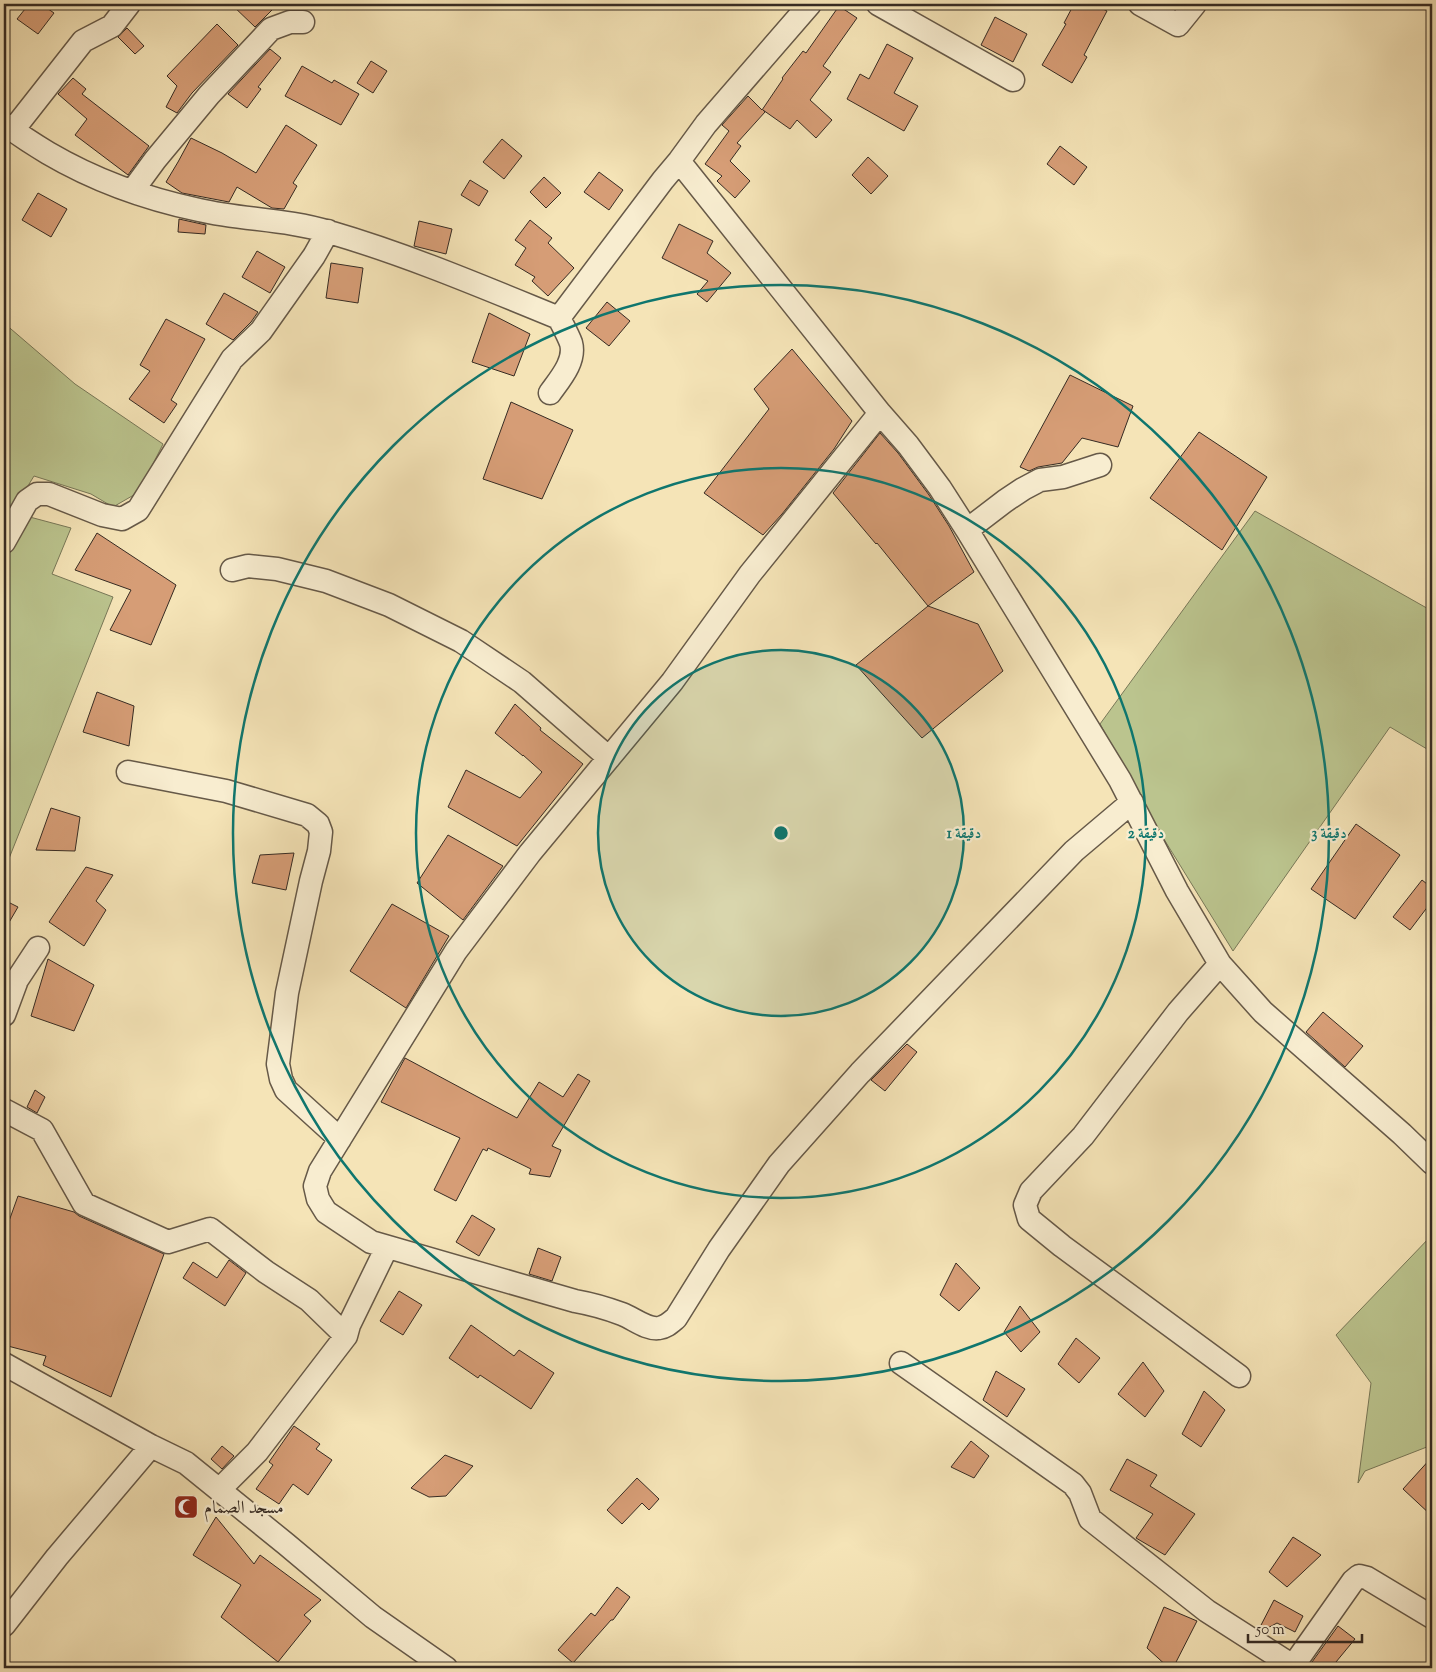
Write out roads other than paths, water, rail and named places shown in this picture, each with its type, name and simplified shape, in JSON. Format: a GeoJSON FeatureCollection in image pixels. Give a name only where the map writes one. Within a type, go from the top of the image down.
{"type":"FeatureCollection","features":[{"type":"Feature","properties":{"kind":"street"},"geometry":{"type":"LineString","coordinates":[[129,4],[112,26],[83,41],[8,127],[48,153],[99,178],[133,190],[200,210],[287,222],[328,231],[418,260],[559,318],[571,344],[572,356],[564,374],[550,393]]}},
{"type":"Feature","properties":{"kind":"street"},"geometry":{"type":"LineString","coordinates":[[559,318],[706,124],[810,4]]}},
{"type":"Feature","properties":{"kind":"street"},"geometry":{"type":"LineString","coordinates":[[878,4],[1013,80]]}},
{"type":"Feature","properties":{"kind":"street"},"geometry":{"type":"LineString","coordinates":[[1140,4],[1178,25],[1195,4]]}},
{"type":"Feature","properties":{"kind":"street"},"geometry":{"type":"LineString","coordinates":[[133,190],[209,95],[271,29],[290,22],[303,22]]}},
{"type":"Feature","properties":{"kind":"street"},"geometry":{"type":"LineString","coordinates":[[679,161],[930,474],[967,530],[1120,780],[1177,891],[1220,964],[1263,1012],[1395,1127],[1432,1162]]}},
{"type":"Feature","properties":{"kind":"street"},"geometry":{"type":"LineString","coordinates":[[4,542],[27,501],[37,494],[49,494],[102,515],[122,519],[138,510],[232,358],[261,330],[314,256],[328,231]]}},
{"type":"Feature","properties":{"kind":"street"},"geometry":{"type":"LineString","coordinates":[[880,413],[750,574],[672,682],[530,853],[456,951],[320,1170],[315,1186],[318,1199],[326,1212],[371,1242],[576,1301],[597,1305],[625,1315],[651,1328],[666,1326],[676,1318],[719,1249],[778,1164],[860,1073],[1074,851],[1132,802]]}},
{"type":"Feature","properties":{"kind":"street"},"geometry":{"type":"LineString","coordinates":[[967,530],[1005,501],[1040,480],[1063,477],[1100,466]]}},
{"type":"Feature","properties":{"kind":"street"},"geometry":{"type":"LineString","coordinates":[[232,570],[248,566],[277,569],[326,581],[389,605],[462,641],[522,682],[609,758]]}},
{"type":"Feature","properties":{"kind":"street"},"geometry":{"type":"LineString","coordinates":[[128,772],[234,793],[307,815],[318,824],[321,832],[319,851],[287,993],[278,1064],[280,1079],[286,1090],[340,1139]]}},
{"type":"Feature","properties":{"kind":"street"},"geometry":{"type":"LineString","coordinates":[[4,1015],[17,980],[38,948]]}},
{"type":"Feature","properties":{"kind":"street"},"geometry":{"type":"LineString","coordinates":[[1220,964],[1178,1012],[1083,1136],[1031,1191],[1026,1205],[1029,1219],[1062,1246],[1239,1376]]}},
{"type":"Feature","properties":{"kind":"street"},"geometry":{"type":"LineString","coordinates":[[4,1110],[42,1130],[84,1204],[168,1242],[210,1228],[266,1272],[309,1300],[346,1336]]}},
{"type":"Feature","properties":{"kind":"street"},"geometry":{"type":"LineString","coordinates":[[220,1489],[257,1452],[346,1336],[349,1325],[387,1247]]}},
{"type":"Feature","properties":{"kind":"street"},"geometry":{"type":"LineString","coordinates":[[901,1363],[1073,1484],[1080,1494],[1090,1519],[1207,1611],[1294,1667],[1353,1581],[1359,1576],[1367,1578],[1432,1617]]}},
{"type":"Feature","properties":{"kind":"street"},"geometry":{"type":"LineString","coordinates":[[4,1364],[186,1463],[220,1489],[373,1617],[446,1668]]}},
{"type":"Feature","properties":{"kind":"street"},"geometry":{"type":"LineString","coordinates":[[4,1625],[57,1557],[152,1446]]}},
{"type":"Feature","properties":{"kind":"place","name":"مسجد الصمام"},"geometry":{"type":"Point","coordinates":[186,1507]}}]}
